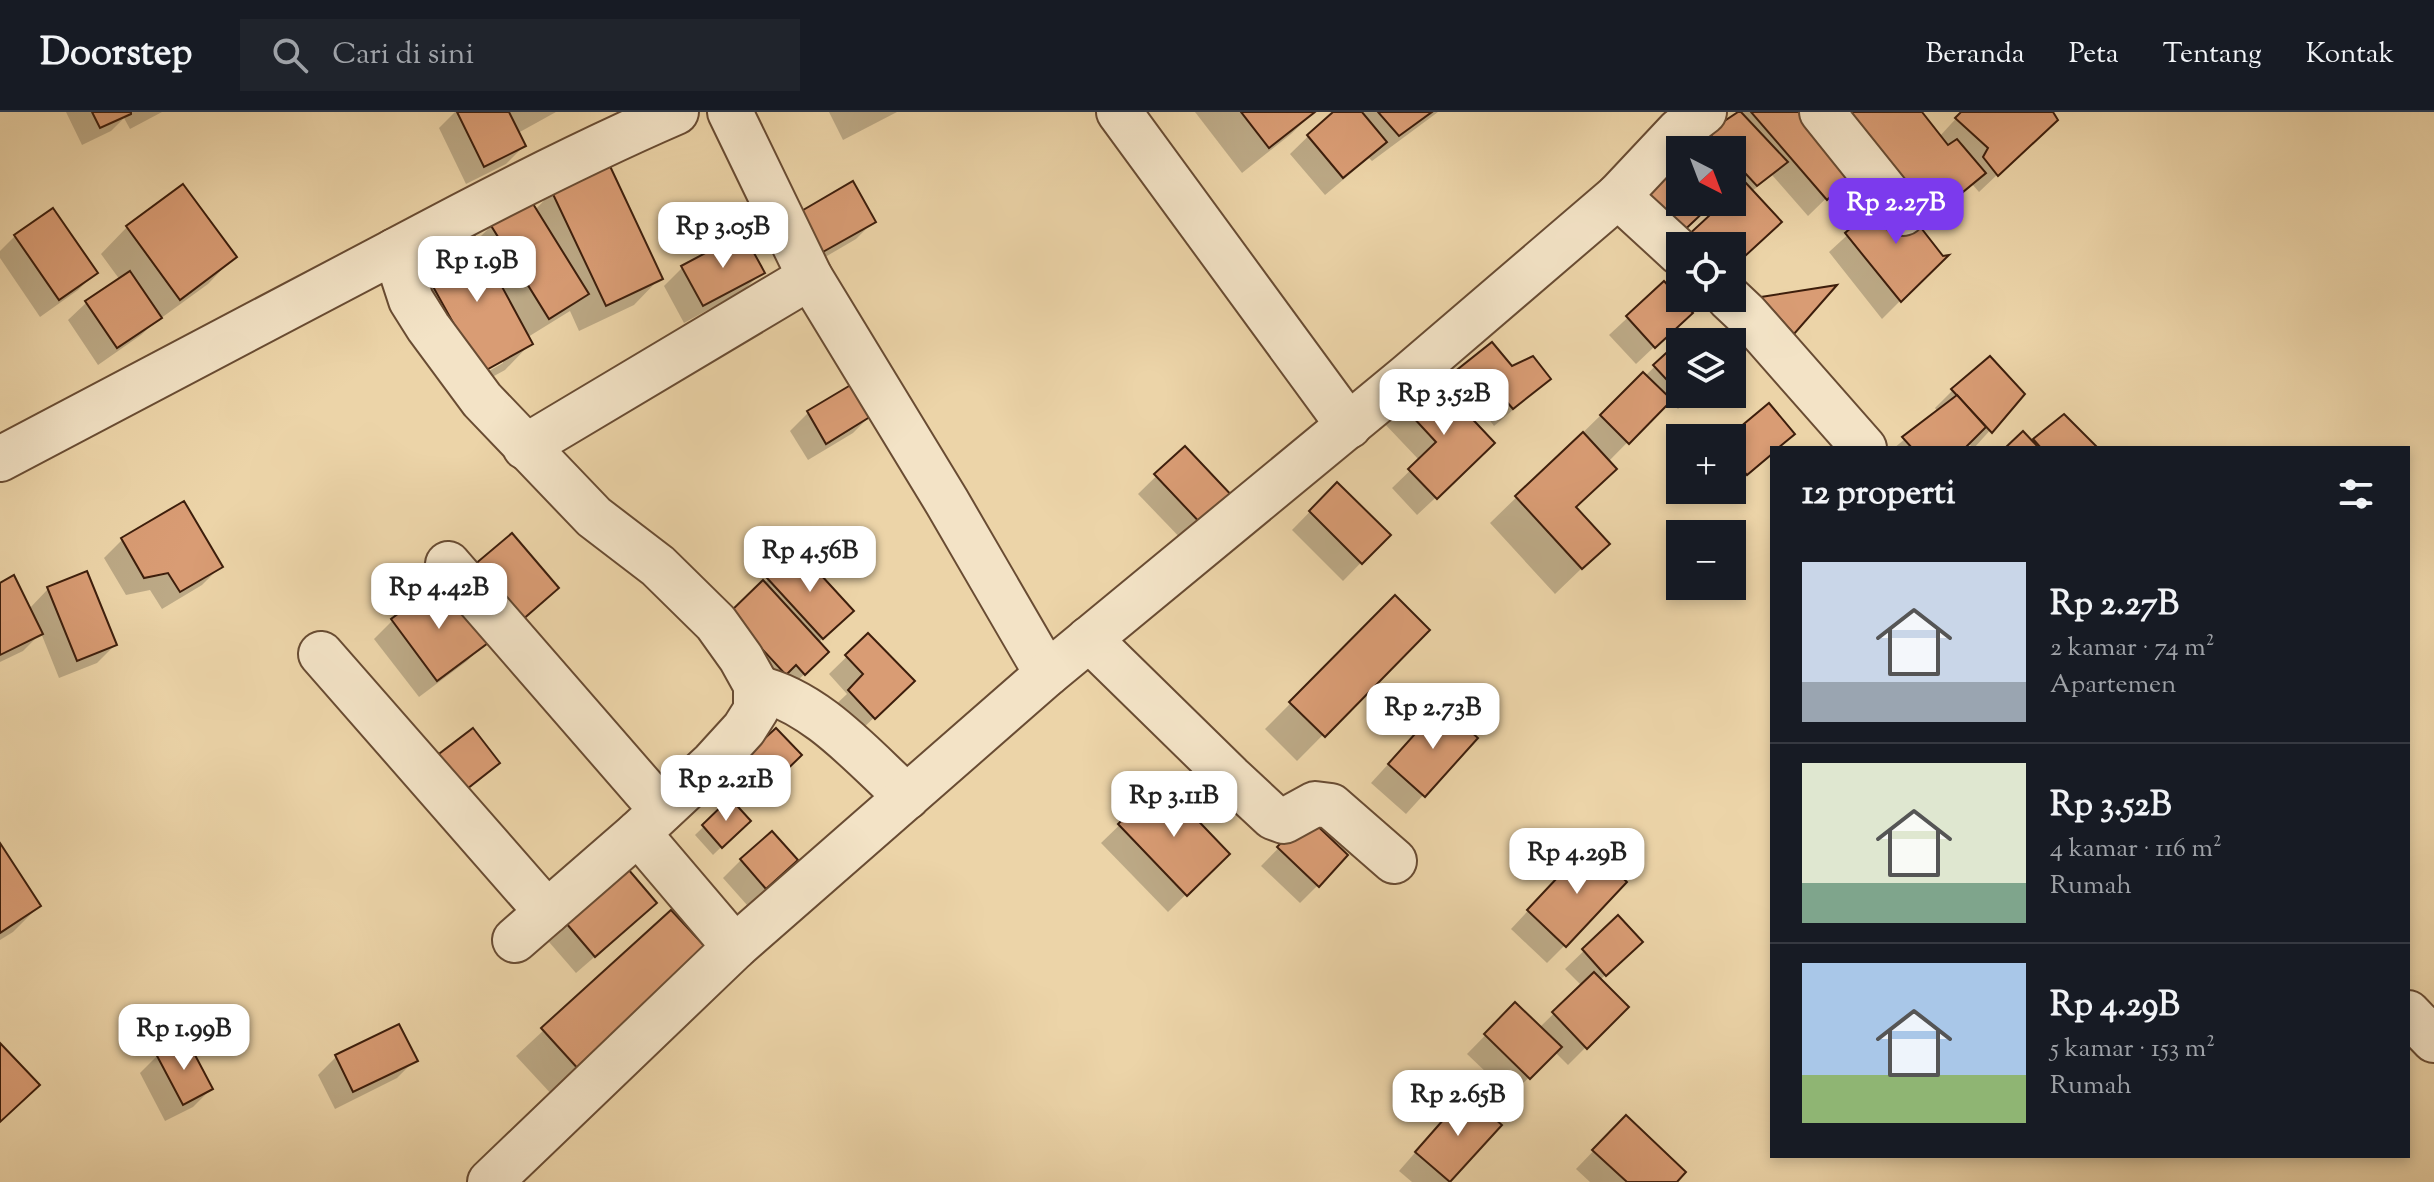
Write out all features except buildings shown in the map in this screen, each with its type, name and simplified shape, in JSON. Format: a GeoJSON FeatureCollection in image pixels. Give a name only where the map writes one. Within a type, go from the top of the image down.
{"type":"FeatureCollection","features":[{"type":"Feature","properties":{"kind":"street"},"geometry":{"type":"LineString","coordinates":[[0,459],[474,207],[676,112]]}},
{"type":"Feature","properties":{"kind":"street"},"geometry":{"type":"LineString","coordinates":[[730,112],[810,277],[1047,674]]}},
{"type":"Feature","properties":{"kind":"street"},"geometry":{"type":"LineString","coordinates":[[1119,112],[1349,426]]}},
{"type":"Feature","properties":{"kind":"street"},"geometry":{"type":"LineString","coordinates":[[1822,112],[1903,213]]}},
{"type":"Feature","properties":{"kind":"street"},"geometry":{"type":"LineString","coordinates":[[490,1182],[735,947],[1047,674],[1349,426],[1618,196],[1682,118]]}},
{"type":"Feature","properties":{"kind":"street"},"geometry":{"type":"LineString","coordinates":[[1618,196],[1666,240]]}},
{"type":"Feature","properties":{"kind":"street"},"geometry":{"type":"LineString","coordinates":[[395,251],[411,300],[482,400],[594,517],[658,566],[716,623],[741,658],[756,688],[756,710],[744,729],[713,763],[515,940]]}},
{"type":"Feature","properties":{"kind":"street"},"geometry":{"type":"LineString","coordinates":[[525,447],[810,277]]}},
{"type":"Feature","properties":{"kind":"street"},"geometry":{"type":"LineString","coordinates":[[1744,312],[1862,446]]}},
{"type":"Feature","properties":{"kind":"street"},"geometry":{"type":"LineString","coordinates":[[448,564],[650,822],[735,947]]}},
{"type":"Feature","properties":{"kind":"street"},"geometry":{"type":"LineString","coordinates":[[1089,639],[1273,817],[1284,821],[1315,804],[1331,806],[1394,861]]}},
{"type":"Feature","properties":{"kind":"street"},"geometry":{"type":"LineString","coordinates":[[321,654],[547,912]]}},
{"type":"Feature","properties":{"kind":"street"},"geometry":{"type":"LineString","coordinates":[[756,688],[775,692],[802,707],[841,737],[907,797]]}},
{"type":"Feature","properties":{"kind":"street"},"geometry":{"type":"LineString","coordinates":[[2410,1015],[2434,1040]]}}]}
